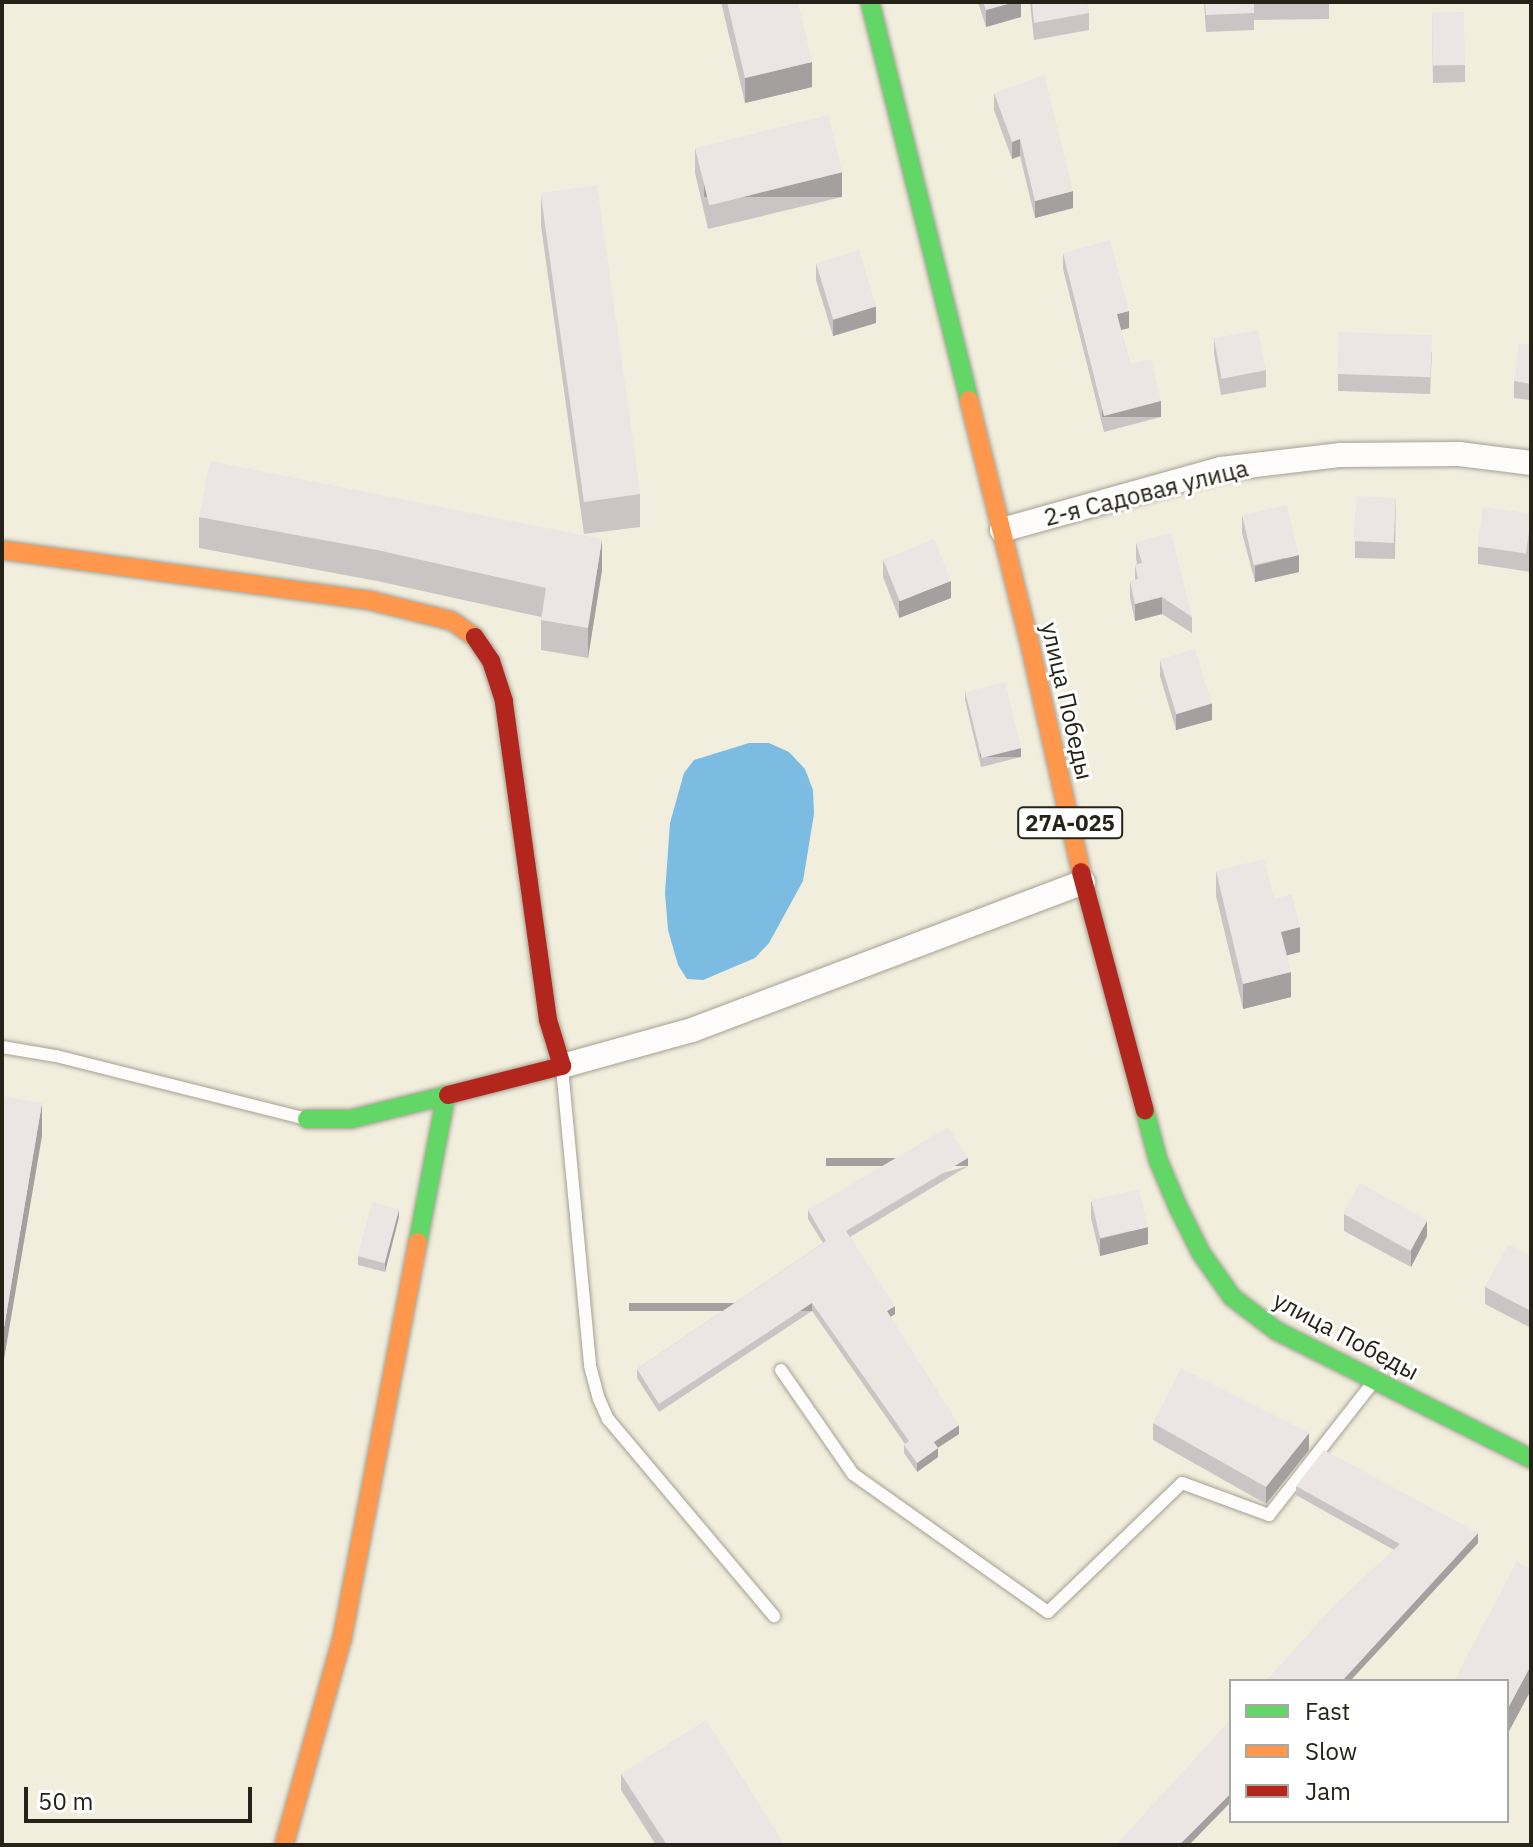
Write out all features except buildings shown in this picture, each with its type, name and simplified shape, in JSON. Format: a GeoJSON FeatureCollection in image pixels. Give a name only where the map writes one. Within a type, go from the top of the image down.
{"type":"FeatureCollection","features":[{"type":"Feature","properties":{"kind":"street","name":"улица Победы"},"geometry":{"type":"LineString","coordinates":[[870,2],[1002,530],[1083,882],[1158,1160],[1201,1253],[1232,1297],[1277,1331],[1531,1459]]}},
{"type":"Feature","properties":{"kind":"street","name":"2-я Садовая улица"},"geometry":{"type":"LineString","coordinates":[[1002,530],[1221,469],[1251,465],[1341,455],[1459,454],[1531,463]]}},
{"type":"Feature","properties":{"kind":"street"},"geometry":{"type":"LineString","coordinates":[[2,550],[372,601],[452,621],[474,636],[491,661],[504,701],[548,1020],[562,1066]]}},
{"type":"Feature","properties":{"kind":"street"},"geometry":{"type":"LineString","coordinates":[[307,1119],[351,1119],[692,1030],[1083,882]]}},
{"type":"Feature","properties":{"kind":"street"},"geometry":{"type":"LineString","coordinates":[[284,1845],[300,1781],[328,1699],[342,1639],[446,1095]]}},
{"type":"Feature","properties":{"kind":"lane"},"geometry":{"type":"LineString","coordinates":[[2,1047],[56,1056],[307,1119]]}},
{"type":"Feature","properties":{"kind":"lane"},"geometry":{"type":"LineString","coordinates":[[562,1066],[590,1366],[599,1399],[608,1419],[774,1616]]}},
{"type":"Feature","properties":{"kind":"lane"},"geometry":{"type":"LineString","coordinates":[[781,1370],[853,1474],[1048,1612],[1182,1483],[1269,1515],[1374,1380]]}},
{"type":"Feature","properties":{"kind":"water"},"geometry":{"type":"Polygon","coordinates":[[[749,743],[769,743],[789,752],[805,769],[813,790],[814,814],[803,881],[769,943],[755,958],[703,980],[687,979],[678,965],[668,930],[665,893],[670,823],[684,773],[694,760],[749,743]]]}},
{"type":"Feature","properties":{"kind":"traffic: fast"},"geometry":{"type":"LineString","coordinates":[[870,2],[969,400]]}},
{"type":"Feature","properties":{"kind":"traffic: fast"},"geometry":{"type":"LineString","coordinates":[[418,1242],[446,1095]]}},
{"type":"Feature","properties":{"kind":"traffic: fast"},"geometry":{"type":"LineString","coordinates":[[307,1119],[351,1119],[448,1095]]}},
{"type":"Feature","properties":{"kind":"traffic: fast"},"geometry":{"type":"LineString","coordinates":[[1145,1111],[1158,1160],[1178,1207],[1201,1253],[1232,1297],[1277,1331],[1531,1459]]}},
{"type":"Feature","properties":{"kind":"traffic: slow"},"geometry":{"type":"LineString","coordinates":[[969,400],[1028,636],[1081,872]]}},
{"type":"Feature","properties":{"kind":"traffic: slow"},"geometry":{"type":"LineString","coordinates":[[2,550],[372,601],[452,621],[475,637]]}},
{"type":"Feature","properties":{"kind":"traffic: slow"},"geometry":{"type":"LineString","coordinates":[[284,1845],[342,1639],[418,1242]]}},
{"type":"Feature","properties":{"kind":"traffic: jam"},"geometry":{"type":"LineString","coordinates":[[448,1095],[562,1066],[548,1020],[504,701],[491,661],[475,637]]}},
{"type":"Feature","properties":{"kind":"traffic: jam"},"geometry":{"type":"LineString","coordinates":[[1081,872],[1145,1111]]}}]}
